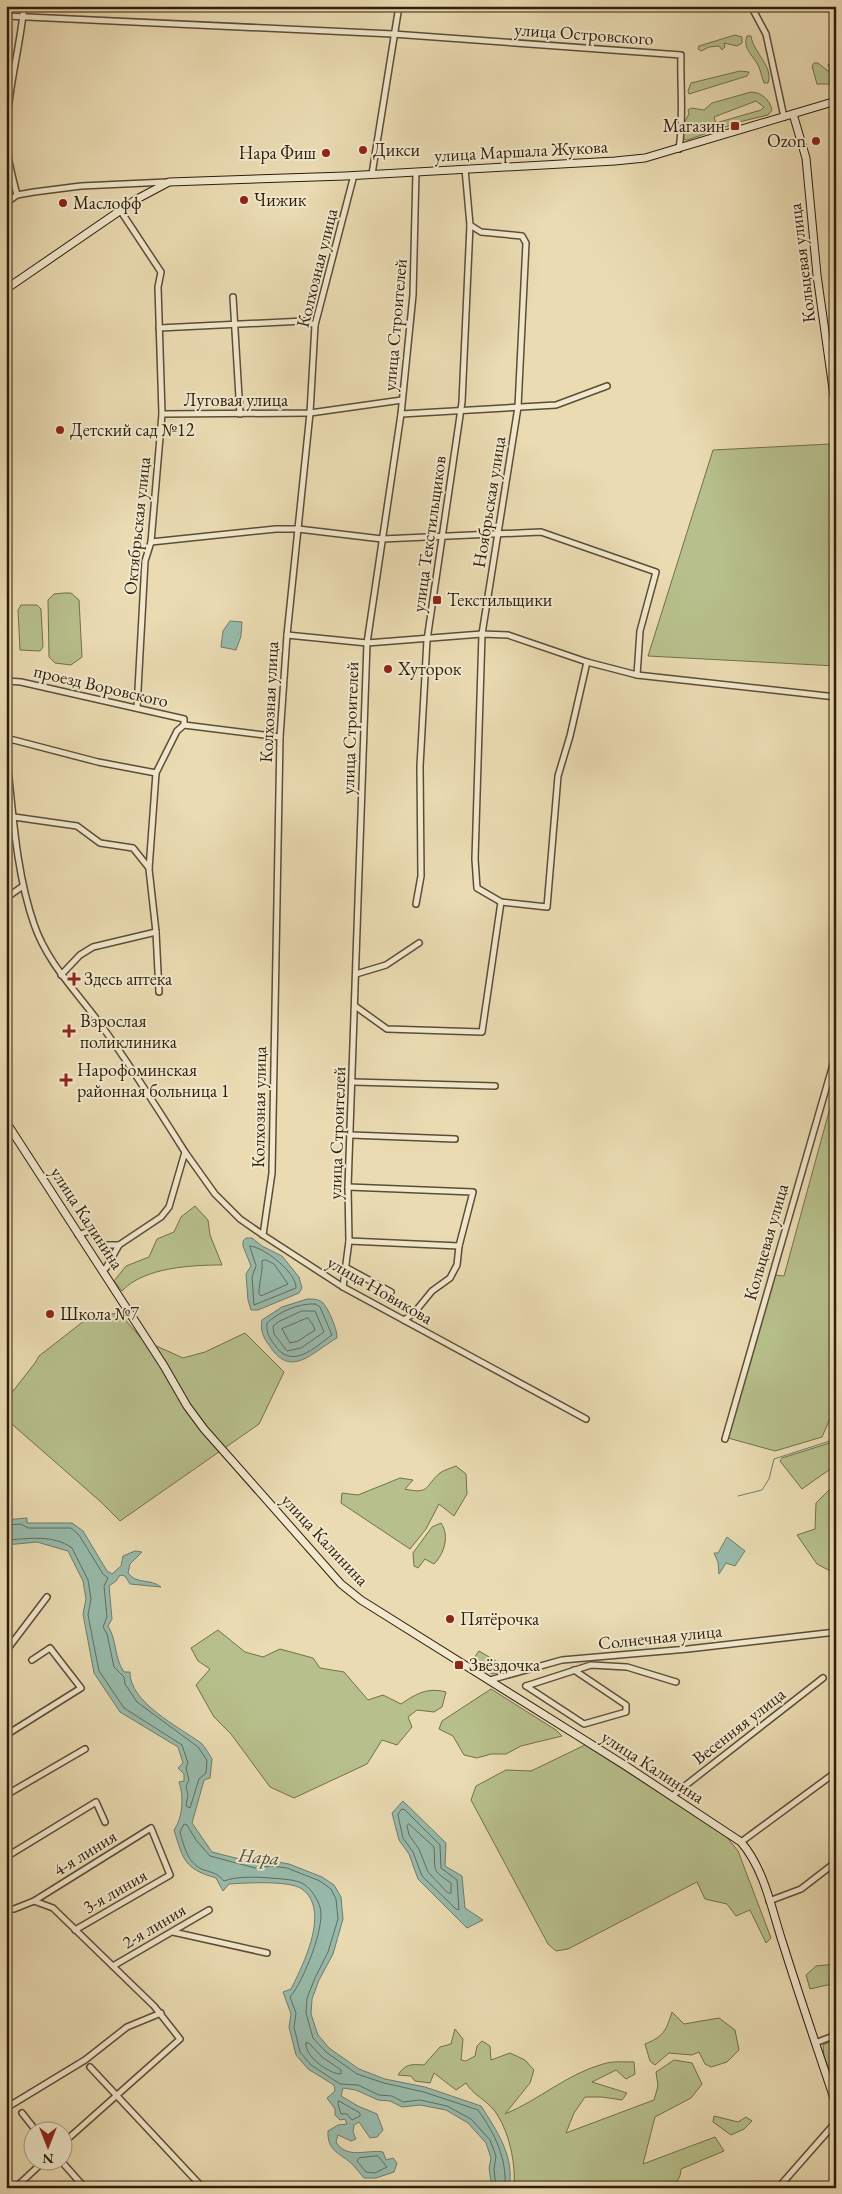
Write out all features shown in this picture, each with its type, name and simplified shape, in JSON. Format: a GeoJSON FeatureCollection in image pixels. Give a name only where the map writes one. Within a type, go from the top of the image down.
{"type":"FeatureCollection","features":[{"type":"Feature","properties":{"kind":"street"},"geometry":{"type":"LineString","coordinates":[[17,195],[8,158],[8,97],[24,6]]}},
{"type":"Feature","properties":{"kind":"street"},"geometry":{"type":"LineString","coordinates":[[372,174],[399,6]]}},
{"type":"Feature","properties":{"kind":"street"},"geometry":{"type":"LineString","coordinates":[[751,6],[766,34],[784,117]]}},
{"type":"Feature","properties":{"kind":"street","name":"улица Островского"},"geometry":{"type":"LineString","coordinates":[[6,16],[393,34],[681,55],[680,84],[683,124],[679,149]]}},
{"type":"Feature","properties":{"kind":"street","name":"улица Маршала Жукова"},"geometry":{"type":"LineString","coordinates":[[6,203],[17,195],[81,186],[416,172],[645,158],[836,101]]}},
{"type":"Feature","properties":{"kind":"street","name":"Кольцевая улица"},"geometry":{"type":"LineString","coordinates":[[793,114],[806,158],[817,275],[836,410]]}},
{"type":"Feature","properties":{"kind":"street","name":"улица Текстильщиков"},"geometry":{"type":"LineString","coordinates":[[416,904],[421,876],[420,766],[427,640],[461,410],[470,225],[465,169]]}},
{"type":"Feature","properties":{"kind":"street","name":"улица Строителей"},"geometry":{"type":"LineString","coordinates":[[343,1287],[347,1268],[349,1241],[348,1187],[367,643],[401,414],[413,295],[416,172]]}},
{"type":"Feature","properties":{"kind":"street","name":"Колхозная улица"},"geometry":{"type":"LineString","coordinates":[[263,1235],[272,1173],[280,737],[287,635],[310,413],[315,325],[354,175]]}},
{"type":"Feature","properties":{"kind":"street","name":"улица Маршала Жукова"},"geometry":{"type":"LineString","coordinates":[[6,289],[120,210],[151,190],[169,182]]}},
{"type":"Feature","properties":{"kind":"street","name":"Октябрьская улица"},"geometry":{"type":"LineString","coordinates":[[120,210],[161,272],[158,288],[162,414],[151,542],[145,561],[138,708]]}},
{"type":"Feature","properties":{"kind":"street","name":"Ноябрьская улица"},"geometry":{"type":"LineString","coordinates":[[470,225],[481,232],[522,236],[526,243],[518,407],[482,634],[475,858],[477,888],[501,902]]}},
{"type":"Feature","properties":{"kind":"street"},"geometry":{"type":"LineString","coordinates":[[233,297],[240,414]]}},
{"type":"Feature","properties":{"kind":"street"},"geometry":{"type":"LineString","coordinates":[[159,328],[304,321],[315,325]]}},
{"type":"Feature","properties":{"kind":"street"},"geometry":{"type":"LineString","coordinates":[[401,414],[556,405],[607,386]]}},
{"type":"Feature","properties":{"kind":"street","name":"Луговая улица"},"geometry":{"type":"LineString","coordinates":[[162,414],[310,413],[402,400]]}},
{"type":"Feature","properties":{"kind":"street"},"geometry":{"type":"LineString","coordinates":[[151,542],[276,529],[298,529],[382,539],[541,532],[656,572],[640,631],[637,675]]}},
{"type":"Feature","properties":{"kind":"street"},"geometry":{"type":"LineString","coordinates":[[287,635],[367,643],[427,640],[482,634],[508,635],[587,662],[637,675],[836,697]]}},
{"type":"Feature","properties":{"kind":"street"},"geometry":{"type":"LineString","coordinates":[[355,1006],[387,1029],[482,1032],[501,902],[547,907],[558,776],[570,736],[587,662]]}},
{"type":"Feature","properties":{"kind":"street","name":"проезд Воровского"},"geometry":{"type":"LineString","coordinates":[[6,682],[21,682],[184,719],[184,725]]}},
{"type":"Feature","properties":{"kind":"street"},"geometry":{"type":"LineString","coordinates":[[159,992],[156,932],[149,869],[156,773],[177,730],[184,725],[280,737]]}},
{"type":"Feature","properties":{"kind":"street"},"geometry":{"type":"LineString","coordinates":[[6,738],[98,762],[156,773]]}},
{"type":"Feature","properties":{"kind":"street","name":"улица Новикова"},"geometry":{"type":"LineString","coordinates":[[6,751],[23,886],[34,925],[44,947],[61,975],[101,1024],[185,1152],[215,1194],[240,1218],[263,1235],[343,1287],[586,1419]]}},
{"type":"Feature","properties":{"kind":"street"},"geometry":{"type":"LineString","coordinates":[[14,817],[77,826],[100,843],[133,848],[149,869]]}},
{"type":"Feature","properties":{"kind":"street"},"geometry":{"type":"LineString","coordinates":[[6,898],[23,886]]}},
{"type":"Feature","properties":{"kind":"street"},"geometry":{"type":"LineString","coordinates":[[61,975],[80,955],[93,947],[156,932]]}},
{"type":"Feature","properties":{"kind":"street"},"geometry":{"type":"LineString","coordinates":[[356,974],[386,965],[419,943]]}},
{"type":"Feature","properties":{"kind":"street","name":"Кольцевая улица"},"geometry":{"type":"LineString","coordinates":[[725,1440],[836,1054]]}},
{"type":"Feature","properties":{"kind":"street"},"geometry":{"type":"LineString","coordinates":[[353,1082],[495,1086]]}},
{"type":"Feature","properties":{"kind":"street","name":"улица Калинина"},"geometry":{"type":"LineString","coordinates":[[6,1122],[204,1430],[329,1571],[361,1600],[490,1680],[741,1842],[754,1860],[769,1901],[836,2104]]}},
{"type":"Feature","properties":{"kind":"street"},"geometry":{"type":"LineString","coordinates":[[351,1135],[455,1139]]}},
{"type":"Feature","properties":{"kind":"street"},"geometry":{"type":"LineString","coordinates":[[102,1270],[106,1268],[119,1245],[161,1217],[169,1207],[185,1152]]}},
{"type":"Feature","properties":{"kind":"street"},"geometry":{"type":"LineString","coordinates":[[348,1187],[473,1192],[459,1246],[457,1265],[450,1278],[432,1291],[414,1313],[404,1320]]}},
{"type":"Feature","properties":{"kind":"street"},"geometry":{"type":"LineString","coordinates":[[78,1235],[89,1231],[95,1235],[110,1261]]}},
{"type":"Feature","properties":{"kind":"street"},"geometry":{"type":"LineString","coordinates":[[349,1241],[459,1246]]}},
{"type":"Feature","properties":{"kind":"street"},"geometry":{"type":"LineString","coordinates":[[101,1245],[119,1245]]}},
{"type":"Feature","properties":{"kind":"street"},"geometry":{"type":"LineString","coordinates":[[347,1268],[391,1292]]}},
{"type":"Feature","properties":{"kind":"street"},"geometry":{"type":"LineString","coordinates":[[6,1651],[47,1597]]}},
{"type":"Feature","properties":{"kind":"street","name":"Солнечная улица"},"geometry":{"type":"LineString","coordinates":[[490,1680],[562,1660],[688,1649],[836,1632]]}},
{"type":"Feature","properties":{"kind":"street"},"geometry":{"type":"LineString","coordinates":[[6,1734],[81,1688],[50,1648],[32,1660]]}},
{"type":"Feature","properties":{"kind":"street"},"geometry":{"type":"LineString","coordinates":[[562,1660],[572,1670],[626,1705],[626,1712],[584,1724],[526,1686],[572,1670],[591,1664],[627,1667],[676,1682]]}},
{"type":"Feature","properties":{"kind":"street","name":"Весенняя улица"},"geometry":{"type":"LineString","coordinates":[[672,1796],[823,1678]]}},
{"type":"Feature","properties":{"kind":"street"},"geometry":{"type":"LineString","coordinates":[[6,1795],[85,1749]]}},
{"type":"Feature","properties":{"kind":"street"},"geometry":{"type":"LineString","coordinates":[[741,1842],[836,1772]]}},
{"type":"Feature","properties":{"kind":"street"},"geometry":{"type":"LineString","coordinates":[[6,1857],[96,1802],[106,1822]]}},
{"type":"Feature","properties":{"kind":"street","name":"3-я линия"},"geometry":{"type":"LineString","coordinates":[[75,1930],[170,1875],[151,1828]]}},
{"type":"Feature","properties":{"kind":"street","name":"4-я линия"},"geometry":{"type":"LineString","coordinates":[[6,1909],[14,1909],[34,1901],[151,1828]]}},
{"type":"Feature","properties":{"kind":"street"},"geometry":{"type":"LineString","coordinates":[[769,1901],[801,1889],[836,1862]]}},
{"type":"Feature","properties":{"kind":"street"},"geometry":{"type":"LineString","coordinates":[[34,1901],[53,1908],[161,2013],[180,2039],[72,2135]]}},
{"type":"Feature","properties":{"kind":"street","name":"2-я линия"},"geometry":{"type":"LineString","coordinates":[[114,1966],[209,1910]]}},
{"type":"Feature","properties":{"kind":"street"},"geometry":{"type":"LineString","coordinates":[[172,1932],[267,1953]]}},
{"type":"Feature","properties":{"kind":"street"},"geometry":{"type":"LineString","coordinates":[[6,2108],[85,2060],[126,2027],[161,2013]]}},
{"type":"Feature","properties":{"kind":"street"},"geometry":{"type":"LineString","coordinates":[[815,2043],[836,2035]]}},
{"type":"Feature","properties":{"kind":"street"},"geometry":{"type":"LineString","coordinates":[[90,2066],[203,2188]]}},
{"type":"Feature","properties":{"kind":"street"},"geometry":{"type":"LineString","coordinates":[[22,2113],[29,2122]]}},
{"type":"Feature","properties":{"kind":"street"},"geometry":{"type":"LineString","coordinates":[[778,2188],[836,2122]]}},
{"type":"Feature","properties":{"kind":"street"},"geometry":{"type":"LineString","coordinates":[[15,2188],[32,2172]]}},
{"type":"Feature","properties":{"kind":"street"},"geometry":{"type":"LineString","coordinates":[[71,2172],[85,2188]]}},
{"type":"Feature","properties":{"kind":"green space"},"geometry":{"type":"Polygon","coordinates":[[[735,35],[742,37],[742,43],[737,46],[724,43],[725,47],[722,50],[719,46],[709,47],[701,51],[698,49],[699,46],[735,35]]]}},
{"type":"Feature","properties":{"kind":"green space"},"geometry":{"type":"Polygon","coordinates":[[[747,36],[751,36],[755,48],[766,65],[769,77],[768,83],[764,83],[759,67],[747,49],[747,36]]]}},
{"type":"Feature","properties":{"kind":"green space"},"geometry":{"type":"Polygon","coordinates":[[[832,62],[836,70],[836,80],[832,84],[817,84],[812,66],[814,63],[818,63],[828,71],[830,69],[828,65],[832,62]]]}},
{"type":"Feature","properties":{"kind":"green space"},"geometry":{"type":"Polygon","coordinates":[[[740,71],[749,72],[747,76],[689,94],[688,91],[691,83],[740,71]]]}},
{"type":"Feature","properties":{"kind":"green space"},"geometry":{"type":"Polygon","coordinates":[[[755,92],[767,100],[772,110],[768,115],[743,121],[687,140],[683,139],[684,123],[689,114],[688,110],[691,108],[704,110],[712,103],[755,92]],[[756,101],[714,117],[716,123],[761,110],[764,107],[756,101]]]}},
{"type":"Feature","properties":{"kind":"green space"},"geometry":{"type":"Polygon","coordinates":[[[830,444],[836,546],[836,666],[648,656],[713,450],[830,444]]]}},
{"type":"Feature","properties":{"kind":"green space"},"geometry":{"type":"Polygon","coordinates":[[[71,593],[79,600],[82,657],[71,665],[55,663],[49,657],[48,600],[54,594],[71,593]]]}},
{"type":"Feature","properties":{"kind":"green space"},"geometry":{"type":"Polygon","coordinates":[[[21,605],[37,605],[41,609],[43,647],[40,651],[20,650],[18,610],[21,605]]]}},
{"type":"Feature","properties":{"kind":"green space"},"geometry":{"type":"Polygon","coordinates":[[[836,1086],[836,1405],[822,1437],[775,1451],[728,1438],[774,1275],[784,1276],[836,1086]]]}},
{"type":"Feature","properties":{"kind":"green space"},"geometry":{"type":"Polygon","coordinates":[[[195,1206],[208,1220],[210,1235],[222,1265],[183,1267],[156,1272],[131,1283],[122,1291],[114,1281],[126,1266],[149,1257],[157,1239],[174,1232],[181,1217],[195,1206]]]}},
{"type":"Feature","properties":{"kind":"green space"},"geometry":{"type":"Polygon","coordinates":[[[119,1313],[143,1340],[183,1358],[205,1352],[245,1333],[284,1372],[259,1424],[120,1521],[6,1419],[6,1400],[39,1356],[89,1317],[119,1313]]]}},
{"type":"Feature","properties":{"kind":"green space"},"geometry":{"type":"Polygon","coordinates":[[[836,1441],[836,1465],[802,1489],[780,1461],[782,1458],[836,1441]]]}},
{"type":"Feature","properties":{"kind":"green space"},"geometry":{"type":"Polygon","coordinates":[[[456,1466],[466,1474],[467,1494],[454,1516],[439,1504],[426,1529],[410,1549],[341,1503],[342,1493],[358,1495],[400,1478],[413,1480],[405,1489],[413,1491],[424,1490],[440,1473],[456,1466]]]}},
{"type":"Feature","properties":{"kind":"green space"},"geometry":{"type":"Polygon","coordinates":[[[836,1483],[836,1574],[817,1564],[797,1535],[815,1529],[816,1503],[836,1483]]]}},
{"type":"Feature","properties":{"kind":"green space"},"geometry":{"type":"Polygon","coordinates":[[[441,1523],[445,1533],[445,1545],[438,1560],[434,1564],[425,1559],[418,1568],[414,1566],[413,1553],[432,1527],[441,1523]]]}},
{"type":"Feature","properties":{"kind":"green space"},"geometry":{"type":"Polygon","coordinates":[[[218,1630],[245,1652],[263,1657],[280,1649],[313,1658],[320,1668],[344,1672],[368,1700],[383,1695],[401,1704],[422,1692],[433,1690],[446,1692],[442,1707],[434,1712],[417,1710],[408,1717],[412,1727],[397,1745],[382,1740],[367,1764],[294,1798],[270,1787],[231,1734],[214,1717],[196,1685],[210,1669],[198,1661],[191,1648],[218,1630]]]}},
{"type":"Feature","properties":{"kind":"green space"},"geometry":{"type":"Polygon","coordinates":[[[479,1651],[506,1667],[507,1671],[492,1674],[472,1661],[479,1651]]]}},
{"type":"Feature","properties":{"kind":"green space"},"geometry":{"type":"Polygon","coordinates":[[[491,1689],[556,1730],[562,1736],[521,1746],[506,1754],[491,1754],[477,1758],[464,1755],[453,1736],[439,1729],[442,1721],[491,1689]]]}},
{"type":"Feature","properties":{"kind":"green space"},"geometry":{"type":"Polygon","coordinates":[[[585,1745],[725,1835],[738,1851],[771,1938],[766,1943],[750,1910],[736,1916],[727,1904],[705,1899],[697,1882],[568,1949],[556,1951],[548,1944],[471,1800],[476,1786],[506,1770],[531,1771],[585,1745]]]}},
{"type":"Feature","properties":{"kind":"green space"},"geometry":{"type":"Polygon","coordinates":[[[836,1964],[836,1983],[810,1989],[806,1975],[816,1966],[836,1964]]]}},
{"type":"Feature","properties":{"kind":"green space"},"geometry":{"type":"Polygon","coordinates":[[[672,2012],[684,2024],[719,2018],[735,2030],[739,2050],[727,2062],[711,2067],[705,2064],[699,2052],[692,2055],[669,2053],[655,2065],[650,2061],[645,2044],[660,2036],[668,2024],[672,2012]]]}},
{"type":"Feature","properties":{"kind":"green space"},"geometry":{"type":"Polygon","coordinates":[[[455,2029],[463,2039],[461,2060],[466,2061],[475,2056],[477,2046],[482,2041],[490,2046],[491,2060],[510,2053],[525,2060],[534,2070],[530,2083],[505,2114],[590,2068],[610,2062],[634,2062],[635,2074],[626,2079],[616,2070],[592,2082],[627,2093],[622,2100],[585,2097],[574,2113],[566,2133],[654,2100],[658,2086],[656,2072],[674,2060],[692,2063],[702,2084],[691,2098],[655,2117],[643,2164],[715,2137],[724,2151],[681,2169],[680,2176],[675,2185],[662,2188],[514,2188],[514,2168],[510,2147],[504,2127],[490,2106],[472,2091],[466,2083],[456,2090],[434,2073],[430,2083],[415,2081],[411,2076],[398,2075],[409,2066],[424,2065],[440,2047],[451,2044],[455,2029]]]}},
{"type":"Feature","properties":{"kind":"green space"},"geometry":{"type":"Polygon","coordinates":[[[836,2039],[836,2084],[834,2084],[824,2056],[823,2045],[836,2039]]]}},
{"type":"Feature","properties":{"kind":"green space"},"geometry":{"type":"Polygon","coordinates":[[[714,2116],[738,2122],[746,2117],[752,2121],[744,2129],[731,2135],[713,2122],[714,2116]]]}},
{"type":"Feature","properties":{"kind":"water"},"geometry":{"type":"Polygon","coordinates":[[[230,621],[242,622],[241,636],[236,650],[221,647],[223,631],[230,621]]]}},
{"type":"Feature","properties":{"kind":"water"},"geometry":{"type":"Polygon","coordinates":[[[246,1238],[252,1238],[262,1246],[282,1256],[299,1277],[302,1288],[299,1293],[258,1310],[251,1310],[248,1300],[246,1274],[251,1266],[243,1246],[243,1241],[246,1238]]]}},
{"type":"Feature","properties":{"kind":"water"},"geometry":{"type":"Polygon","coordinates":[[[307,1299],[322,1302],[330,1314],[337,1338],[302,1360],[294,1362],[285,1361],[277,1355],[265,1339],[261,1324],[262,1320],[282,1307],[307,1299]]]}},
{"type":"Feature","properties":{"kind":"water"},"geometry":{"type":"Polygon","coordinates":[[[27,1518],[27,1523],[72,1523],[83,1531],[107,1571],[112,1574],[121,1566],[123,1556],[135,1551],[142,1552],[130,1564],[128,1573],[135,1579],[157,1584],[161,1587],[130,1584],[125,1576],[120,1575],[109,1586],[112,1619],[108,1626],[121,1667],[124,1672],[130,1672],[132,1683],[138,1693],[157,1713],[201,1743],[212,1759],[210,1778],[204,1780],[192,1823],[212,1852],[255,1863],[272,1861],[289,1864],[322,1877],[334,1885],[341,1897],[343,1919],[333,1954],[319,1980],[312,1999],[311,2014],[318,2035],[329,2048],[359,2069],[385,2079],[425,2087],[481,2106],[507,2155],[510,2177],[509,2188],[492,2188],[489,2168],[491,2158],[486,2143],[468,2123],[446,2110],[420,2105],[402,2107],[390,2101],[378,2100],[356,2090],[343,2088],[341,2096],[377,2114],[383,2130],[377,2137],[370,2138],[359,2122],[354,2125],[353,2132],[356,2139],[351,2141],[338,2135],[336,2142],[346,2151],[358,2153],[383,2152],[386,2160],[393,2158],[397,2163],[394,2172],[376,2178],[364,2178],[353,2165],[332,2148],[328,2138],[328,2131],[338,2125],[347,2124],[345,2119],[340,2120],[335,2115],[335,2109],[327,2098],[335,2091],[334,2085],[308,2069],[296,2055],[289,2027],[291,2014],[283,1992],[291,1989],[312,1938],[314,1910],[310,1898],[302,1889],[296,1886],[277,1883],[229,1884],[223,1891],[216,1878],[197,1871],[186,1862],[174,1830],[182,1807],[182,1794],[179,1782],[184,1781],[184,1774],[178,1768],[183,1763],[178,1747],[120,1712],[94,1673],[83,1614],[86,1599],[83,1581],[68,1551],[37,1542],[6,1545],[6,1520],[27,1518]]]}},
{"type":"Feature","properties":{"kind":"water"},"geometry":{"type":"Polygon","coordinates":[[[727,1537],[745,1551],[735,1566],[726,1563],[719,1574],[718,1562],[714,1553],[718,1553],[727,1537]]]}},
{"type":"Feature","properties":{"kind":"water"},"geometry":{"type":"Polygon","coordinates":[[[403,1801],[446,1843],[445,1866],[462,1876],[465,1908],[483,1920],[467,1928],[418,1879],[409,1854],[399,1840],[392,1813],[403,1801]]]}},
{"type":"Feature","properties":{"kind":"waterway"},"geometry":{"type":"LineString","coordinates":[[738,1496],[762,1490],[769,1479],[774,1459],[836,1439]]}},
{"type":"Feature","properties":{"kind":"place","name":"Магазин"},"geometry":{"type":"Point","coordinates":[735,126]}},
{"type":"Feature","properties":{"kind":"place","name":"Ozon"},"geometry":{"type":"Point","coordinates":[816,141]}},
{"type":"Feature","properties":{"kind":"place","name":"Дикси"},"geometry":{"type":"Point","coordinates":[363,150]}},
{"type":"Feature","properties":{"kind":"place","name":"Нара Фиш"},"geometry":{"type":"Point","coordinates":[326,153]}},
{"type":"Feature","properties":{"kind":"place","name":"Чижик"},"geometry":{"type":"Point","coordinates":[244,200]}},
{"type":"Feature","properties":{"kind":"place","name":"Маслофф"},"geometry":{"type":"Point","coordinates":[63,203]}},
{"type":"Feature","properties":{"kind":"place","name":"Детский сад №12"},"geometry":{"type":"Point","coordinates":[60,430]}},
{"type":"Feature","properties":{"kind":"place","name":"Текстильщики"},"geometry":{"type":"Point","coordinates":[437,600]}},
{"type":"Feature","properties":{"kind":"place","name":"Хуторок"},"geometry":{"type":"Point","coordinates":[388,669]}},
{"type":"Feature","properties":{"kind":"place","name":"Здесь аптека"},"geometry":{"type":"Point","coordinates":[74,979]}},
{"type":"Feature","properties":{"kind":"place","name":"Взрослая поликлиника"},"geometry":{"type":"Point","coordinates":[69,1031]}},
{"type":"Feature","properties":{"kind":"place","name":"Нарофоминская районная больница 1"},"geometry":{"type":"Point","coordinates":[66,1080]}},
{"type":"Feature","properties":{"kind":"place","name":"Школа №7"},"geometry":{"type":"Point","coordinates":[50,1314]}},
{"type":"Feature","properties":{"kind":"place","name":"Пятёрочка"},"geometry":{"type":"Point","coordinates":[450,1619]}},
{"type":"Feature","properties":{"kind":"place","name":"Звёздочка"},"geometry":{"type":"Point","coordinates":[459,1665]}},
{"type":"Feature","properties":{"kind":"water label","name":"Нара"},"geometry":{"type":"Point","coordinates":[259,1856]}}]}
